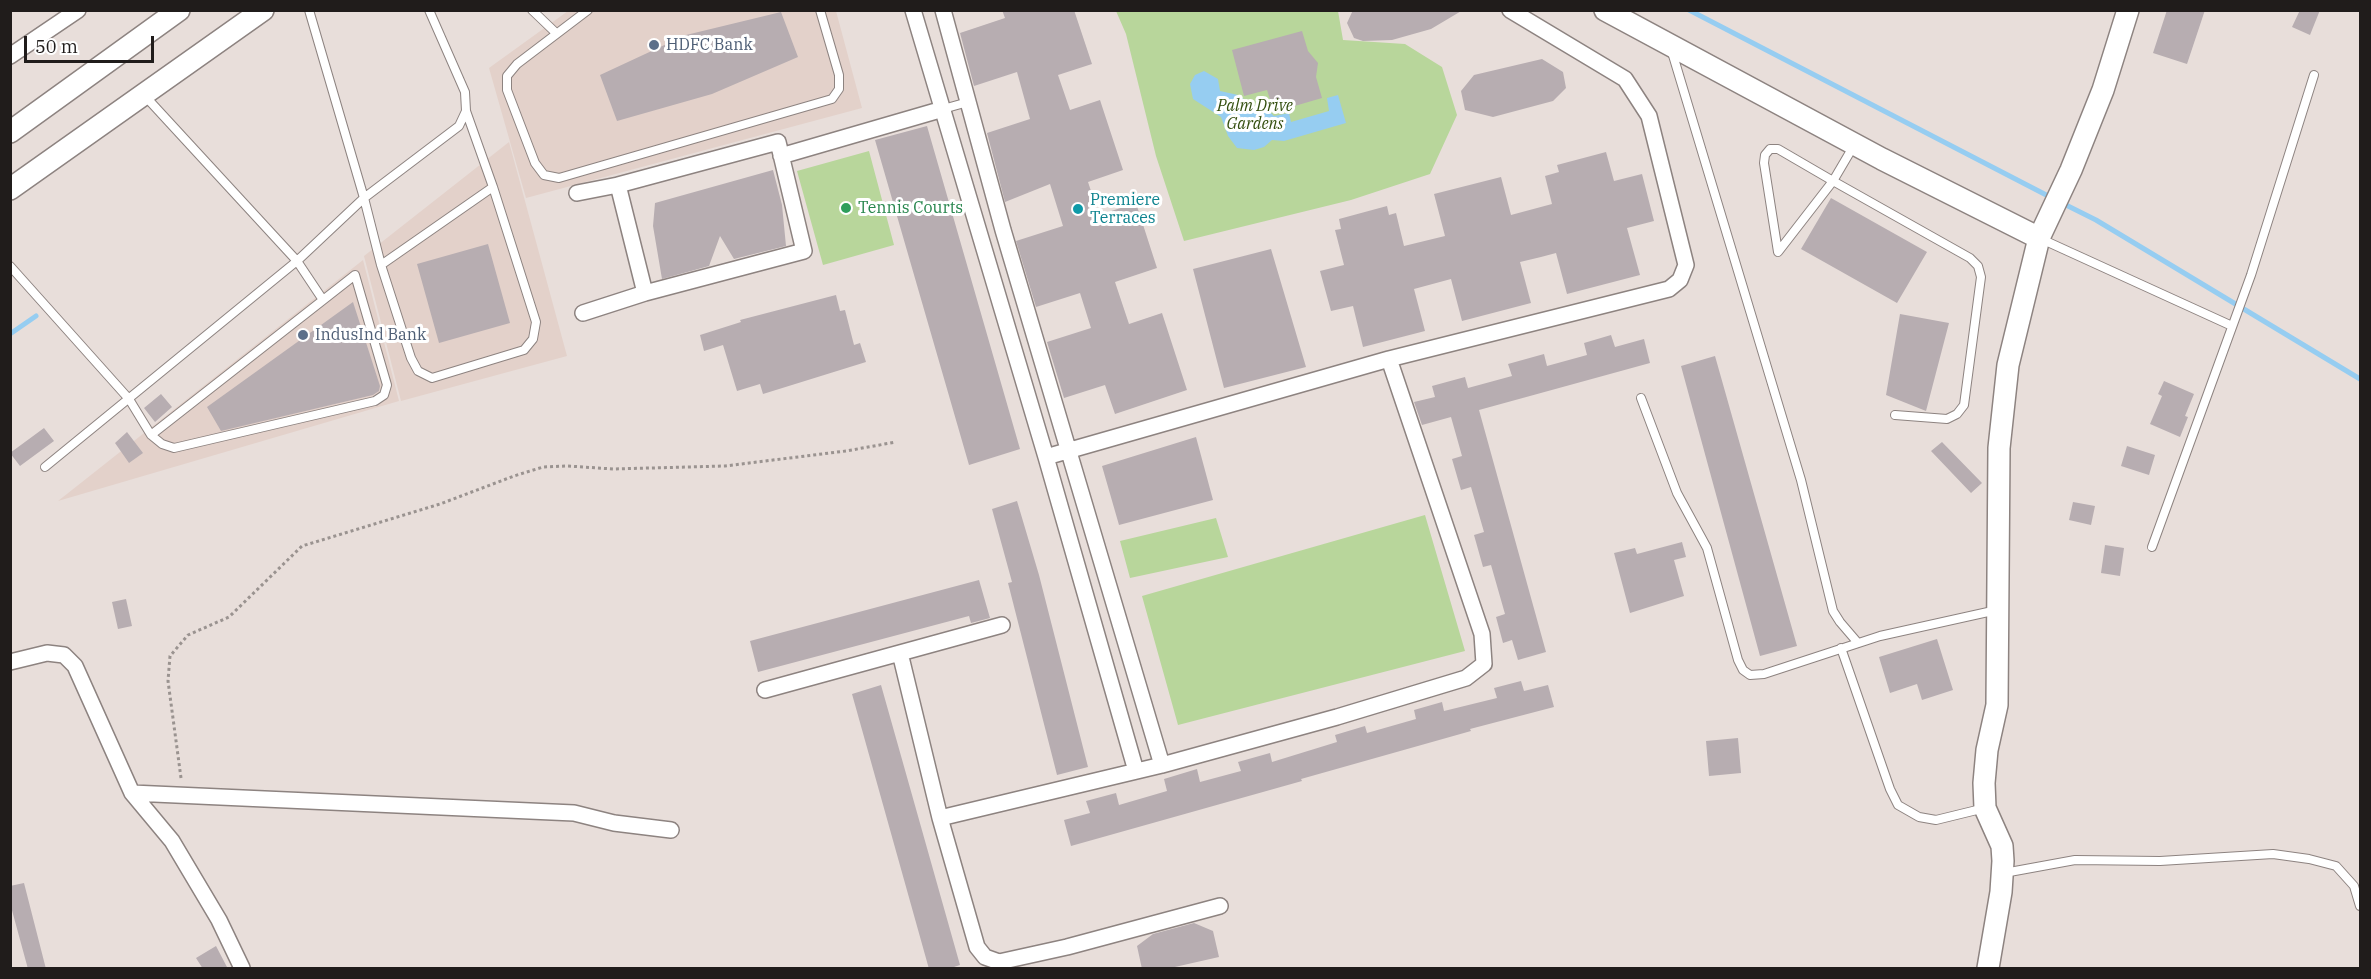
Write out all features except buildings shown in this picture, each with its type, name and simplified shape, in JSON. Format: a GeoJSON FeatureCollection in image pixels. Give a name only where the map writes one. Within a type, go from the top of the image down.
{"type":"FeatureCollection","features":[{"type":"Feature","properties":{"kind":"street"},"geometry":{"type":"LineString","coordinates":[[10,56],[78,10]]}},
{"type":"Feature","properties":{"kind":"street"},"geometry":{"type":"LineString","coordinates":[[10,132],[179,10]]}},
{"type":"Feature","properties":{"kind":"street"},"geometry":{"type":"LineString","coordinates":[[10,189],[263,10]]}},
{"type":"Feature","properties":{"kind":"street"},"geometry":{"type":"LineString","coordinates":[[913,10],[1136,771]]}},
{"type":"Feature","properties":{"kind":"street"},"geometry":{"type":"LineString","coordinates":[[943,10],[1003,230],[1162,765]]}},
{"type":"Feature","properties":{"kind":"street"},"geometry":{"type":"LineString","coordinates":[[1046,458],[1389,359],[1668,290],[1680,280],[1686,266],[1649,116],[1625,79],[1510,10]]}},
{"type":"Feature","properties":{"kind":"street"},"geometry":{"type":"LineString","coordinates":[[1605,10],[1854,144],[2039,238]]}},
{"type":"Feature","properties":{"kind":"street"},"geometry":{"type":"LineString","coordinates":[[1988,969],[2002,873],[2002,846],[1985,808],[1984,783],[1987,750],[1997,705],[1999,448],[2008,365],[2039,238],[2103,90],[2127,10]]}},
{"type":"Feature","properties":{"kind":"street"},"geometry":{"type":"LineString","coordinates":[[781,156],[943,109]]}},
{"type":"Feature","properties":{"kind":"street"},"geometry":{"type":"LineString","coordinates":[[577,193],[618,185],[778,142],[804,251],[645,292],[583,313]]}},
{"type":"Feature","properties":{"kind":"street"},"geometry":{"type":"LineString","coordinates":[[618,185],[645,292]]}},
{"type":"Feature","properties":{"kind":"street"},"geometry":{"type":"LineString","coordinates":[[940,818],[1162,765],[1336,717],[1466,678],[1484,664],[1482,634],[1389,359]]}},
{"type":"Feature","properties":{"kind":"street"},"geometry":{"type":"LineString","coordinates":[[765,690],[1002,626]]}},
{"type":"Feature","properties":{"kind":"street"},"geometry":{"type":"LineString","coordinates":[[10,662],[47,653],[64,655],[75,666],[132,793],[172,841],[219,920],[242,969]]}},
{"type":"Feature","properties":{"kind":"street"},"geometry":{"type":"LineString","coordinates":[[900,653],[940,818],[976,947],[985,957],[999,962],[1067,947],[1220,906]]}},
{"type":"Feature","properties":{"kind":"street"},"geometry":{"type":"LineString","coordinates":[[132,793],[574,813],[614,823],[670,830]]}},
{"type":"Feature","properties":{"kind":"lane"},"geometry":{"type":"LineString","coordinates":[[309,10],[364,198],[381,265],[411,358],[417,371],[432,378],[524,350],[533,339],[536,322],[466,111],[465,92],[429,10]]}},
{"type":"Feature","properties":{"kind":"lane"},"geometry":{"type":"LineString","coordinates":[[532,10],[556,33]]}},
{"type":"Feature","properties":{"kind":"lane"},"geometry":{"type":"LineString","coordinates":[[588,10],[517,64],[507,76],[507,90],[535,163],[544,175],[559,178],[832,99],[839,89],[838,75],[820,10]]}},
{"type":"Feature","properties":{"kind":"lane"},"geometry":{"type":"LineString","coordinates":[[1671,47],[1801,480],[1833,610],[1858,643]]}},
{"type":"Feature","properties":{"kind":"lane"},"geometry":{"type":"LineString","coordinates":[[2152,547],[2251,275],[2314,75]]}},
{"type":"Feature","properties":{"kind":"lane"},"geometry":{"type":"LineString","coordinates":[[144,95],[297,261],[323,300]]}},
{"type":"Feature","properties":{"kind":"lane"},"geometry":{"type":"LineString","coordinates":[[943,109],[968,102]]}},
{"type":"Feature","properties":{"kind":"lane"},"geometry":{"type":"LineString","coordinates":[[45,467],[297,261],[364,198],[459,126],[466,111]]}},
{"type":"Feature","properties":{"kind":"lane"},"geometry":{"type":"LineString","coordinates":[[1854,144],[1833,181],[1778,252],[1764,163],[1765,155],[1770,149],[1778,149],[1833,181],[1970,258],[1978,266],[1981,277],[1964,405],[1958,414],[1947,419],[1895,415]]}},
{"type":"Feature","properties":{"kind":"lane"},"geometry":{"type":"LineString","coordinates":[[381,265],[493,187]]}},
{"type":"Feature","properties":{"kind":"lane"},"geometry":{"type":"LineString","coordinates":[[2039,238],[2232,326]]}},
{"type":"Feature","properties":{"kind":"lane"},"geometry":{"type":"LineString","coordinates":[[10,266],[129,399],[151,435],[162,444],[174,448],[375,401],[384,394],[387,385],[355,275],[151,435]]}},
{"type":"Feature","properties":{"kind":"lane"},"geometry":{"type":"LineString","coordinates":[[1641,398],[1677,492],[1707,548],[1738,660],[1743,670],[1750,675],[1764,674],[1858,643],[1997,610]]}},
{"type":"Feature","properties":{"kind":"lane"},"geometry":{"type":"LineString","coordinates":[[1841,648],[1898,806],[1919,818],[1936,820],[1985,808]]}},
{"type":"Feature","properties":{"kind":"lane"},"geometry":{"type":"LineString","coordinates":[[2002,873],[2075,860],[2160,861],[2273,854],[2309,859],[2336,866],[2354,886],[2361,906]]}},
{"type":"Feature","properties":{"kind":"path"},"geometry":{"type":"LineString","coordinates":[[183,795],[168,681],[170,656],[188,635],[229,616],[302,546],[440,504],[543,467],[613,469],[725,466],[846,452],[896,442]]}},
{"type":"Feature","properties":{"kind":"shaded area"},"geometry":{"type":"Polygon","coordinates":[[[568,11],[836,11],[862,108],[526,198],[489,68],[568,11]]]}},
{"type":"Feature","properties":{"kind":"shaded area"},"geometry":{"type":"Polygon","coordinates":[[[509,142],[567,356],[401,401],[364,256],[509,142]]]}},
{"type":"Feature","properties":{"kind":"shaded area"},"geometry":{"type":"Polygon","coordinates":[[[363,260],[399,401],[58,501],[363,260]]]}},
{"type":"Feature","properties":{"kind":"green space","name":"Palm Drive Gardens"},"geometry":{"type":"Polygon","coordinates":[[[1116,11],[1338,11],[1343,40],[1405,44],[1442,67],[1457,115],[1430,174],[1351,200],[1184,241],[1156,156],[1126,34],[1116,11]]]}},
{"type":"Feature","properties":{"kind":"green space","name":"Tennis Courts"},"geometry":{"type":"Polygon","coordinates":[[[869,151],[894,245],[823,265],[797,171],[869,151]]]}},
{"type":"Feature","properties":{"kind":"green space"},"geometry":{"type":"Polygon","coordinates":[[[1425,515],[1465,651],[1178,725],[1142,596],[1425,515]]]}},
{"type":"Feature","properties":{"kind":"green space"},"geometry":{"type":"Polygon","coordinates":[[[1216,518],[1228,557],[1130,578],[1120,541],[1216,518]]]}},
{"type":"Feature","properties":{"kind":"water"},"geometry":{"type":"Polygon","coordinates":[[[1204,71],[1218,79],[1220,91],[1238,95],[1248,102],[1251,110],[1259,114],[1269,111],[1274,116],[1289,113],[1291,122],[1329,111],[1327,98],[1338,95],[1346,123],[1284,141],[1272,140],[1264,147],[1254,150],[1237,148],[1228,136],[1221,117],[1193,99],[1190,84],[1195,75],[1204,71]]]}},
{"type":"Feature","properties":{"kind":"waterway"},"geometry":{"type":"LineString","coordinates":[[1689,10],[2054,199]]}},
{"type":"Feature","properties":{"kind":"waterway"},"geometry":{"type":"LineString","coordinates":[[2062,203],[2096,220],[2360,379]]}},
{"type":"Feature","properties":{"kind":"waterway"},"geometry":{"type":"LineString","coordinates":[[10,334],[36,316]]}},
{"type":"Feature","properties":{"kind":"place","name":"HDFC Bank"},"geometry":{"type":"Point","coordinates":[654,45]}},
{"type":"Feature","properties":{"kind":"place","name":"Tennis Courts"},"geometry":{"type":"Point","coordinates":[846,208]}},
{"type":"Feature","properties":{"kind":"place","name":"Premiere Terraces"},"geometry":{"type":"Point","coordinates":[1078,209]}},
{"type":"Feature","properties":{"kind":"place","name":"IndusInd Bank"},"geometry":{"type":"Point","coordinates":[303,335]}}]}
